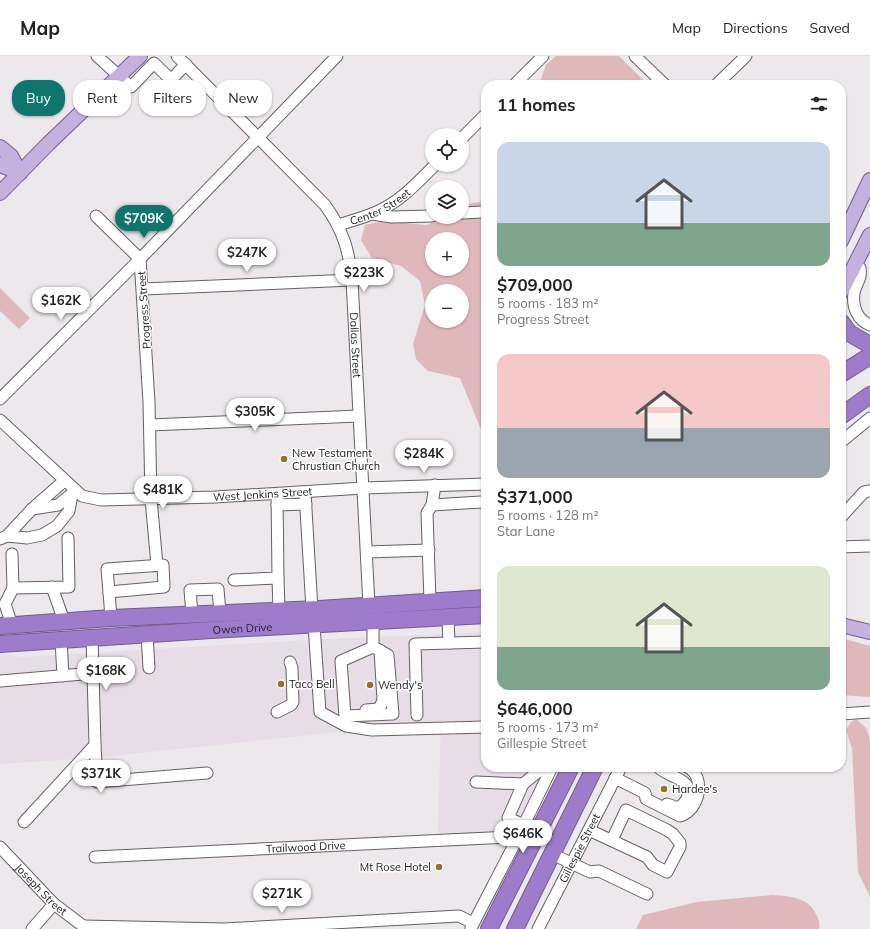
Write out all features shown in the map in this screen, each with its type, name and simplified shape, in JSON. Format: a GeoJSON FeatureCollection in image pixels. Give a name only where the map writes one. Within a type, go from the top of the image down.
{"type":"FeatureCollection","features":[{"type":"Feature","properties":{"kind":"highway"},"geometry":{"type":"LineString","coordinates":[[846,329],[849,333],[870,345]]}},
{"type":"Feature","properties":{"kind":"highway"},"geometry":{"type":"LineString","coordinates":[[846,371],[870,356]]}},
{"type":"Feature","properties":{"kind":"highway"},"geometry":{"type":"LineString","coordinates":[[846,412],[870,395]]}},
{"type":"Feature","properties":{"kind":"highway","name":"Owen Drive"},"geometry":{"type":"LineString","coordinates":[[6,626],[111,618],[312,609],[481,598]]}},
{"type":"Feature","properties":{"kind":"highway"},"geometry":{"type":"LineString","coordinates":[[241,628],[248,620],[365,614],[369,612],[369,605]]}},
{"type":"Feature","properties":{"kind":"highway"},"geometry":{"type":"LineString","coordinates":[[61,640],[63,634],[71,629],[171,622],[188,615]]}},
{"type":"Feature","properties":{"kind":"highway","name":"Owen Drive"},"geometry":{"type":"LineString","coordinates":[[0,644],[241,628],[481,615]]}},
{"type":"Feature","properties":{"kind":"highway"},"geometry":{"type":"LineString","coordinates":[[489,929],[524,842],[569,772]]}},
{"type":"Feature","properties":{"kind":"highway","name":"Gillespie Street"},"geometry":{"type":"LineString","coordinates":[[515,929],[593,772]]}},
{"type":"Feature","properties":{"kind":"main road"},"geometry":{"type":"LineString","coordinates":[[0,193],[140,56]]}},
{"type":"Feature","properties":{"kind":"main road"},"geometry":{"type":"LineString","coordinates":[[0,148],[11,156],[20,173]]}},
{"type":"Feature","properties":{"kind":"main road"},"geometry":{"type":"LineString","coordinates":[[0,164],[20,173]]}},
{"type":"Feature","properties":{"kind":"main road"},"geometry":{"type":"LineString","coordinates":[[846,230],[870,180]]}},
{"type":"Feature","properties":{"kind":"main road"},"geometry":{"type":"LineString","coordinates":[[846,286],[862,268],[870,235]]}},
{"type":"Feature","properties":{"kind":"main road"},"geometry":{"type":"LineString","coordinates":[[846,626],[870,632]]}},
{"type":"Feature","properties":{"kind":"street"},"geometry":{"type":"LineString","coordinates":[[97,56],[131,86],[154,63],[171,80],[186,64]]}},
{"type":"Feature","properties":{"kind":"street","name":"Dallas Street"},"geometry":{"type":"LineString","coordinates":[[177,56],[325,205],[338,224],[346,244],[350,260],[352,280],[369,605]]}},
{"type":"Feature","properties":{"kind":"street","name":"Progress Street"},"geometry":{"type":"LineString","coordinates":[[157,565],[151,499],[150,425],[140,259],[337,56]]}},
{"type":"Feature","properties":{"kind":"street"},"geometry":{"type":"LineString","coordinates":[[519,80],[543,56]]}},
{"type":"Feature","properties":{"kind":"street"},"geometry":{"type":"LineString","coordinates":[[635,56],[660,80]]}},
{"type":"Feature","properties":{"kind":"street"},"geometry":{"type":"LineString","coordinates":[[721,80],[746,56]]}},
{"type":"Feature","properties":{"kind":"street"},"geometry":{"type":"LineString","coordinates":[[469,131],[481,119]]}},
{"type":"Feature","properties":{"kind":"street","name":"Center Street"},"geometry":{"type":"LineString","coordinates":[[338,224],[372,214],[395,202],[409,191],[428,172]]}},
{"type":"Feature","properties":{"kind":"street"},"geometry":{"type":"LineString","coordinates":[[469,213],[481,212]]}},
{"type":"Feature","properties":{"kind":"street"},"geometry":{"type":"LineString","coordinates":[[372,214],[392,217],[425,216]]}},
{"type":"Feature","properties":{"kind":"street"},"geometry":{"type":"LineString","coordinates":[[0,400],[140,259],[96,216]]}},
{"type":"Feature","properties":{"kind":"street"},"geometry":{"type":"LineString","coordinates":[[862,268],[854,293],[854,308],[858,318],[870,325]]}},
{"type":"Feature","properties":{"kind":"street"},"geometry":{"type":"LineString","coordinates":[[143,289],[352,280]]}},
{"type":"Feature","properties":{"kind":"street"},"geometry":{"type":"LineString","coordinates":[[150,425],[358,416]]}},
{"type":"Feature","properties":{"kind":"street"},"geometry":{"type":"LineString","coordinates":[[846,438],[870,418]]}},
{"type":"Feature","properties":{"kind":"street","name":"West Jenkins Street"},"geometry":{"type":"LineString","coordinates":[[2,425],[64,481],[74,492],[82,496],[101,500],[277,500],[306,498],[364,488],[481,484]]}},
{"type":"Feature","properties":{"kind":"street"},"geometry":{"type":"LineString","coordinates":[[4,537],[32,509],[64,481]]}},
{"type":"Feature","properties":{"kind":"street"},"geometry":{"type":"LineString","coordinates":[[430,602],[427,513],[432,505],[435,486]]}},
{"type":"Feature","properties":{"kind":"street"},"geometry":{"type":"LineString","coordinates":[[32,509],[58,506],[74,492]]}},
{"type":"Feature","properties":{"kind":"street"},"geometry":{"type":"LineString","coordinates":[[4,537],[27,538],[42,535],[57,526],[69,511],[74,492]]}},
{"type":"Feature","properties":{"kind":"street"},"geometry":{"type":"LineString","coordinates":[[846,512],[864,492],[870,492]]}},
{"type":"Feature","properties":{"kind":"street"},"geometry":{"type":"LineString","coordinates":[[306,498],[312,609]]}},
{"type":"Feature","properties":{"kind":"street"},"geometry":{"type":"LineString","coordinates":[[277,500],[279,610]]}},
{"type":"Feature","properties":{"kind":"street"},"geometry":{"type":"LineString","coordinates":[[432,505],[481,503]]}},
{"type":"Feature","properties":{"kind":"street"},"geometry":{"type":"LineString","coordinates":[[13,588],[69,587],[68,538]]}},
{"type":"Feature","properties":{"kind":"street"},"geometry":{"type":"LineString","coordinates":[[846,547],[870,546]]}},
{"type":"Feature","properties":{"kind":"street"},"geometry":{"type":"LineString","coordinates":[[367,552],[429,550]]}},
{"type":"Feature","properties":{"kind":"street"},"geometry":{"type":"LineString","coordinates":[[5,604],[13,588],[12,554]]}},
{"type":"Feature","properties":{"kind":"street"},"geometry":{"type":"LineString","coordinates":[[109,592],[164,587],[163,565],[107,569],[111,618]]}},
{"type":"Feature","properties":{"kind":"street"},"geometry":{"type":"LineString","coordinates":[[234,580],[278,578]]}},
{"type":"Feature","properties":{"kind":"street"},"geometry":{"type":"LineString","coordinates":[[52,587],[64,621]]}},
{"type":"Feature","properties":{"kind":"street"},"geometry":{"type":"LineString","coordinates":[[188,615],[190,590],[218,589],[220,613]]}},
{"type":"Feature","properties":{"kind":"street"},"geometry":{"type":"LineString","coordinates":[[0,592],[5,604],[6,626]]}},
{"type":"Feature","properties":{"kind":"street"},"geometry":{"type":"LineString","coordinates":[[448,618],[449,643]]}},
{"type":"Feature","properties":{"kind":"street"},"geometry":{"type":"LineString","coordinates":[[346,659],[348,703],[350,708],[360,710],[378,709],[383,700],[373,622]]}},
{"type":"Feature","properties":{"kind":"street"},"geometry":{"type":"LineString","coordinates":[[314,625],[320,712],[343,720],[393,714],[388,655],[377,649],[341,661],[343,720],[346,726],[372,730],[481,727]]}},
{"type":"Feature","properties":{"kind":"street"},"geometry":{"type":"LineString","coordinates":[[147,634],[149,668]]}},
{"type":"Feature","properties":{"kind":"street"},"geometry":{"type":"LineString","coordinates":[[92,637],[95,745],[98,782],[207,773]]}},
{"type":"Feature","properties":{"kind":"street"},"geometry":{"type":"LineString","coordinates":[[61,640],[63,676]]}},
{"type":"Feature","properties":{"kind":"street"},"geometry":{"type":"LineString","coordinates":[[417,715],[415,644],[481,642]]}},
{"type":"Feature","properties":{"kind":"street"},"geometry":{"type":"LineString","coordinates":[[277,712],[294,702],[292,668],[290,662]]}},
{"type":"Feature","properties":{"kind":"street"},"geometry":{"type":"LineString","coordinates":[[0,681],[83,674]]}},
{"type":"Feature","properties":{"kind":"street"},"geometry":{"type":"LineString","coordinates":[[846,714],[870,712]]}},
{"type":"Feature","properties":{"kind":"street"},"geometry":{"type":"LineString","coordinates":[[24,822],[95,745]]}},
{"type":"Feature","properties":{"kind":"street"},"geometry":{"type":"LineString","coordinates":[[524,825],[508,818],[523,784],[538,772]]}},
{"type":"Feature","properties":{"kind":"street"},"geometry":{"type":"LineString","coordinates":[[83,927],[224,929],[459,916],[472,926],[524,842],[524,825],[550,772]]}},
{"type":"Feature","properties":{"kind":"street","name":"Gillespie Street"},"geometry":{"type":"LineString","coordinates":[[538,929],[618,772]]}},
{"type":"Feature","properties":{"kind":"street"},"geometry":{"type":"LineString","coordinates":[[615,778],[678,808],[687,800],[689,793],[688,786],[683,781],[665,772]]}},
{"type":"Feature","properties":{"kind":"street"},"geometry":{"type":"LineString","coordinates":[[645,793],[646,799],[680,816],[686,814],[692,808],[699,795],[699,785],[692,772]]}},
{"type":"Feature","properties":{"kind":"street"},"geometry":{"type":"LineString","coordinates":[[476,782],[523,784]]}},
{"type":"Feature","properties":{"kind":"street"},"geometry":{"type":"LineString","coordinates":[[589,830],[647,857],[653,865],[667,872],[680,847],[680,843],[673,834],[626,810],[612,840]]}},
{"type":"Feature","properties":{"kind":"street","name":"Trailwood Drive"},"geometry":{"type":"LineString","coordinates":[[95,857],[502,837],[510,837],[524,842]]}},
{"type":"Feature","properties":{"kind":"street","name":"Joseph Street"},"geometry":{"type":"LineString","coordinates":[[0,847],[54,904],[83,927]]}},
{"type":"Feature","properties":{"kind":"street"},"geometry":{"type":"LineString","coordinates":[[552,854],[590,872],[599,871],[647,894]]}},
{"type":"Feature","properties":{"kind":"street"},"geometry":{"type":"LineString","coordinates":[[32,929],[54,904]]}},
{"type":"Feature","properties":{"kind":"shaded area"},"geometry":{"type":"Polygon","coordinates":[[[556,56],[619,56],[643,80],[541,80],[546,65],[556,56]]]}},
{"type":"Feature","properties":{"kind":"shaded area"},"geometry":{"type":"Polygon","coordinates":[[[481,202],[481,428],[460,378],[428,371],[416,359],[413,344],[425,305],[420,281],[401,266],[372,258],[361,240],[365,225],[378,222],[386,221],[427,225],[469,224],[469,204],[481,202]]]}},
{"type":"Feature","properties":{"kind":"shaded area"},"geometry":{"type":"Polygon","coordinates":[[[0,288],[30,318],[19,329],[0,311],[0,288]]]}},
{"type":"Feature","properties":{"kind":"shaded area"},"geometry":{"type":"Polygon","coordinates":[[[481,632],[481,772],[547,772],[512,833],[438,836],[441,721],[93,758],[0,764],[0,654],[23,657],[307,640],[481,632]]]}},
{"type":"Feature","properties":{"kind":"shaded area"},"geometry":{"type":"Polygon","coordinates":[[[846,639],[870,646],[870,697],[846,695],[846,639]]]}},
{"type":"Feature","properties":{"kind":"shaded area"},"geometry":{"type":"Polygon","coordinates":[[[856,719],[867,729],[870,741],[870,897],[858,872],[852,748],[846,730],[851,722],[856,719]]]}},
{"type":"Feature","properties":{"kind":"shaded area"},"geometry":{"type":"Polygon","coordinates":[[[772,895],[797,898],[808,904],[813,908],[818,918],[819,929],[636,929],[643,915],[697,902],[772,895]]]}},
{"type":"Feature","properties":{"kind":"place","name":"New Testament Chrustian Church"},"geometry":{"type":"Point","coordinates":[284,459]}},
{"type":"Feature","properties":{"kind":"place","name":"Taco Bell"},"geometry":{"type":"Point","coordinates":[281,684]}},
{"type":"Feature","properties":{"kind":"place","name":"Wendy's"},"geometry":{"type":"Point","coordinates":[370,685]}},
{"type":"Feature","properties":{"kind":"place","name":"Hardee's"},"geometry":{"type":"Point","coordinates":[664,789]}},
{"type":"Feature","properties":{"kind":"place","name":"Mt Rose Hotel"},"geometry":{"type":"Point","coordinates":[439,867]}}]}
